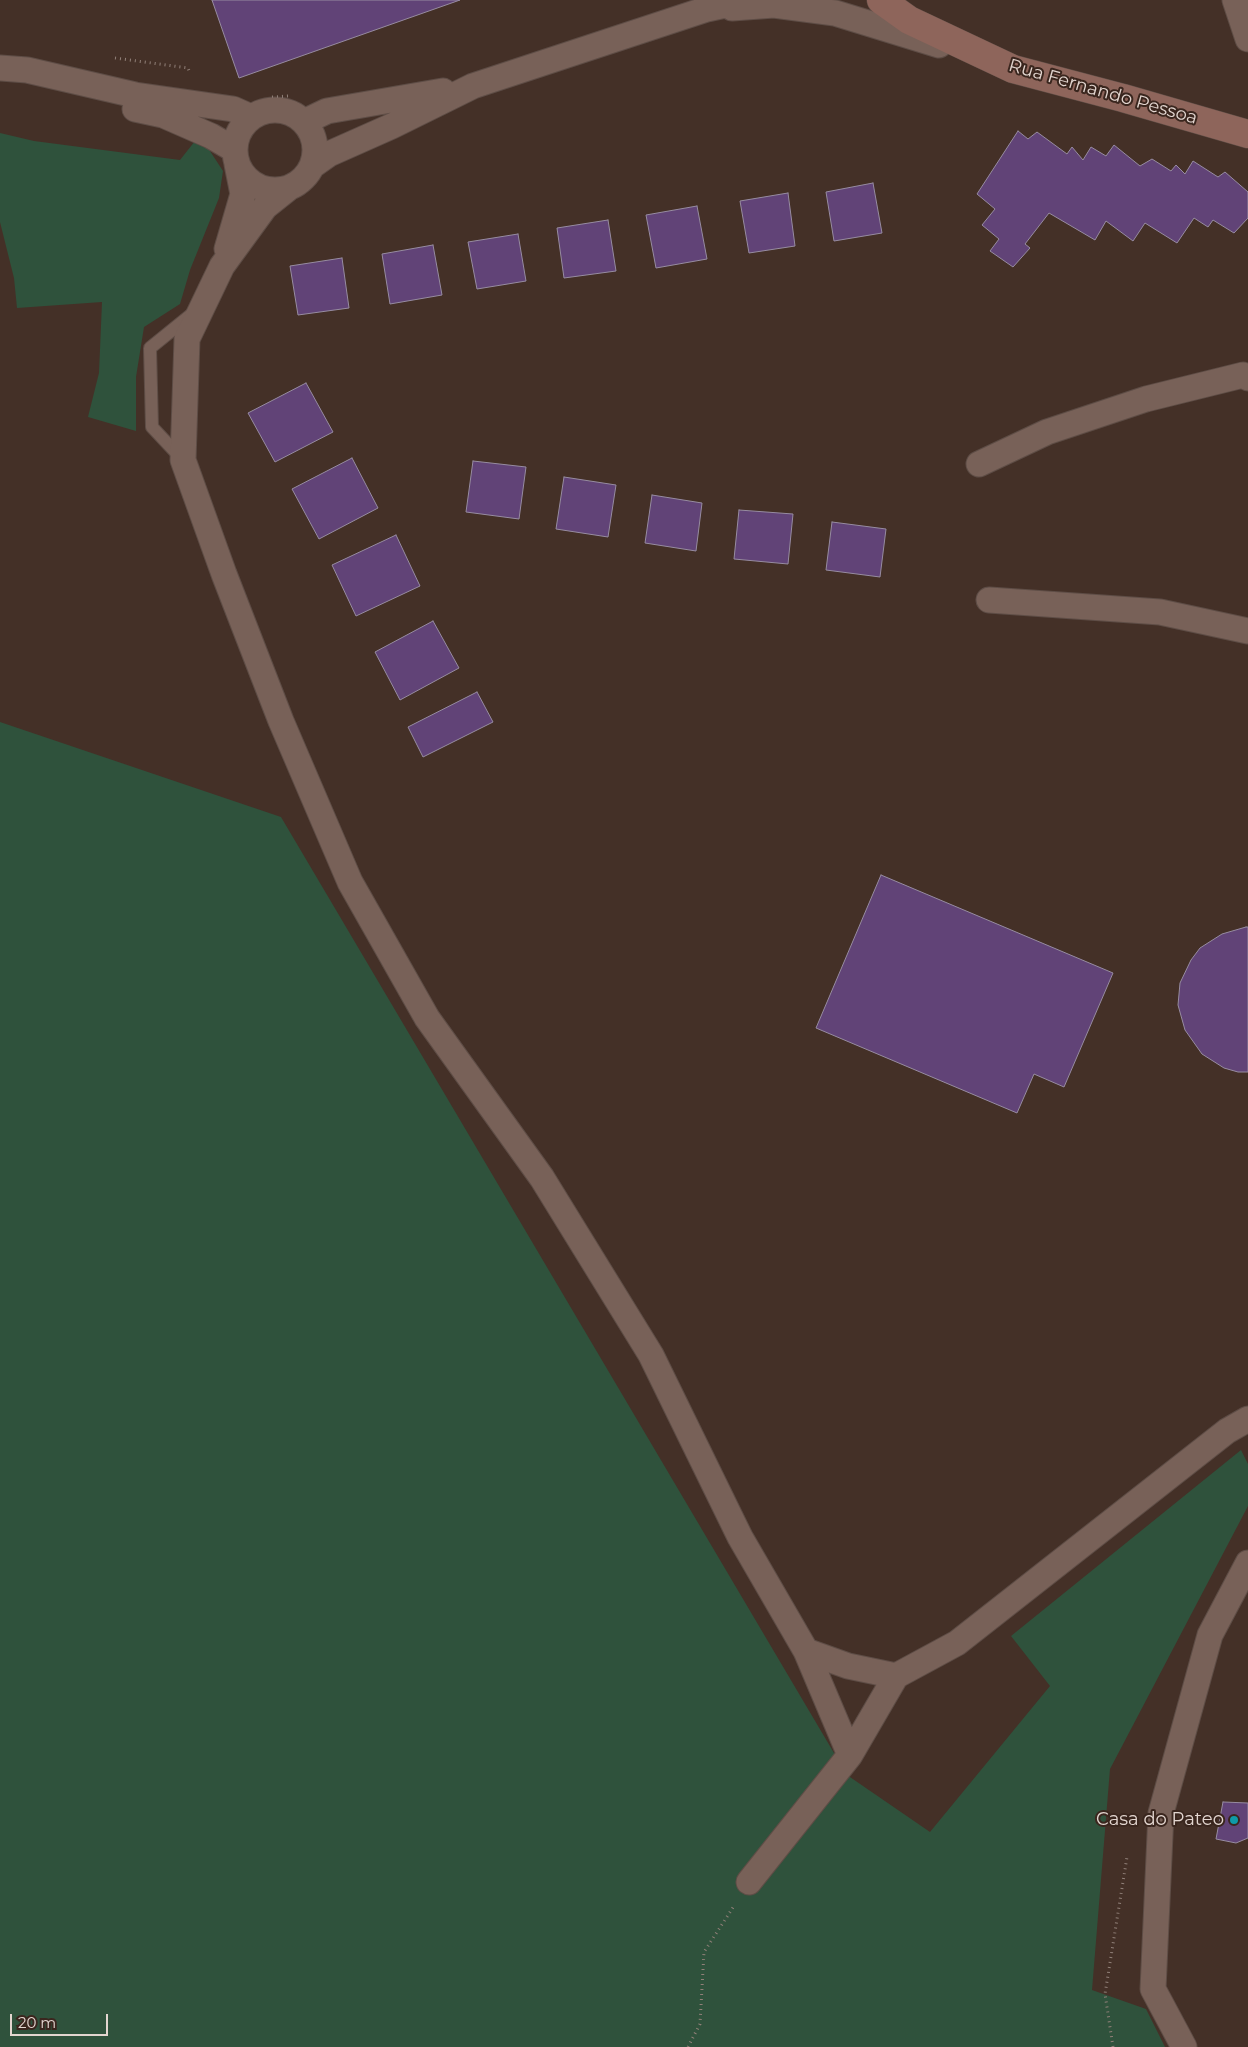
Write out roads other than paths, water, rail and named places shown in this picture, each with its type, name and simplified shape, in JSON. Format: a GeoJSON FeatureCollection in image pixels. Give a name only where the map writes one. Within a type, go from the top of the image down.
{"type":"FeatureCollection","features":[{"type":"Feature","properties":{"kind":"main road","name":"Rua Fernando Pessoa"},"geometry":{"type":"LineString","coordinates":[[881,0],[908,20],[1013,69],[1248,134]]}},
{"type":"Feature","properties":{"kind":"street"},"geometry":{"type":"LineString","coordinates":[[749,0],[715,3],[473,86],[392,126],[329,154],[312,166],[299,182],[265,207],[222,266],[187,339],[183,460],[224,574],[282,721],[350,882],[427,1018],[542,1178],[650,1355],[740,1537],[806,1650],[850,1756]]}},
{"type":"Feature","properties":{"kind":"street"},"geometry":{"type":"LineString","coordinates":[[1235,0],[1248,39]]}},
{"type":"Feature","properties":{"kind":"street"},"geometry":{"type":"LineString","coordinates":[[715,3],[774,5],[835,13],[886,27],[1013,69]]}},
{"type":"Feature","properties":{"kind":"street"},"geometry":{"type":"LineString","coordinates":[[0,68],[27,70],[135,95],[233,109],[257,107],[262,112],[284,110],[304,122],[310,131],[315,154],[312,166]]}},
{"type":"Feature","properties":{"kind":"street"},"geometry":{"type":"LineString","coordinates":[[0,74],[31,84],[163,115],[212,136],[235,156],[242,174],[258,186],[277,190],[290,187]]}},
{"type":"Feature","properties":{"kind":"street"},"geometry":{"type":"LineString","coordinates":[[304,122],[327,111],[473,86]]}},
{"type":"Feature","properties":{"kind":"street"},"geometry":{"type":"LineString","coordinates":[[222,266],[243,194],[235,156],[236,137],[257,107]]}},
{"type":"Feature","properties":{"kind":"street"},"geometry":{"type":"LineString","coordinates":[[979,464],[1047,432],[1137,402],[1243,375],[1248,378]]}},
{"type":"Feature","properties":{"kind":"street"},"geometry":{"type":"LineString","coordinates":[[989,600],[1160,612],[1248,632]]}},
{"type":"Feature","properties":{"kind":"street"},"geometry":{"type":"LineString","coordinates":[[750,1882],[850,1756],[896,1676],[957,1643],[1227,1431],[1248,1419]]}},
{"type":"Feature","properties":{"kind":"street"},"geometry":{"type":"LineString","coordinates":[[1184,2047],[1153,1989],[1160,1813],[1210,1635],[1248,1563]]}},
{"type":"Feature","properties":{"kind":"street"},"geometry":{"type":"LineString","coordinates":[[806,1650],[848,1666],[896,1676]]}},
{"type":"Feature","properties":{"kind":"lane"},"geometry":{"type":"LineString","coordinates":[[183,460],[152,427],[150,348],[202,306]]}},
{"type":"Feature","properties":{"kind":"place","name":"Casa do Pateo"},"geometry":{"type":"Point","coordinates":[1234,1820]}}]}
